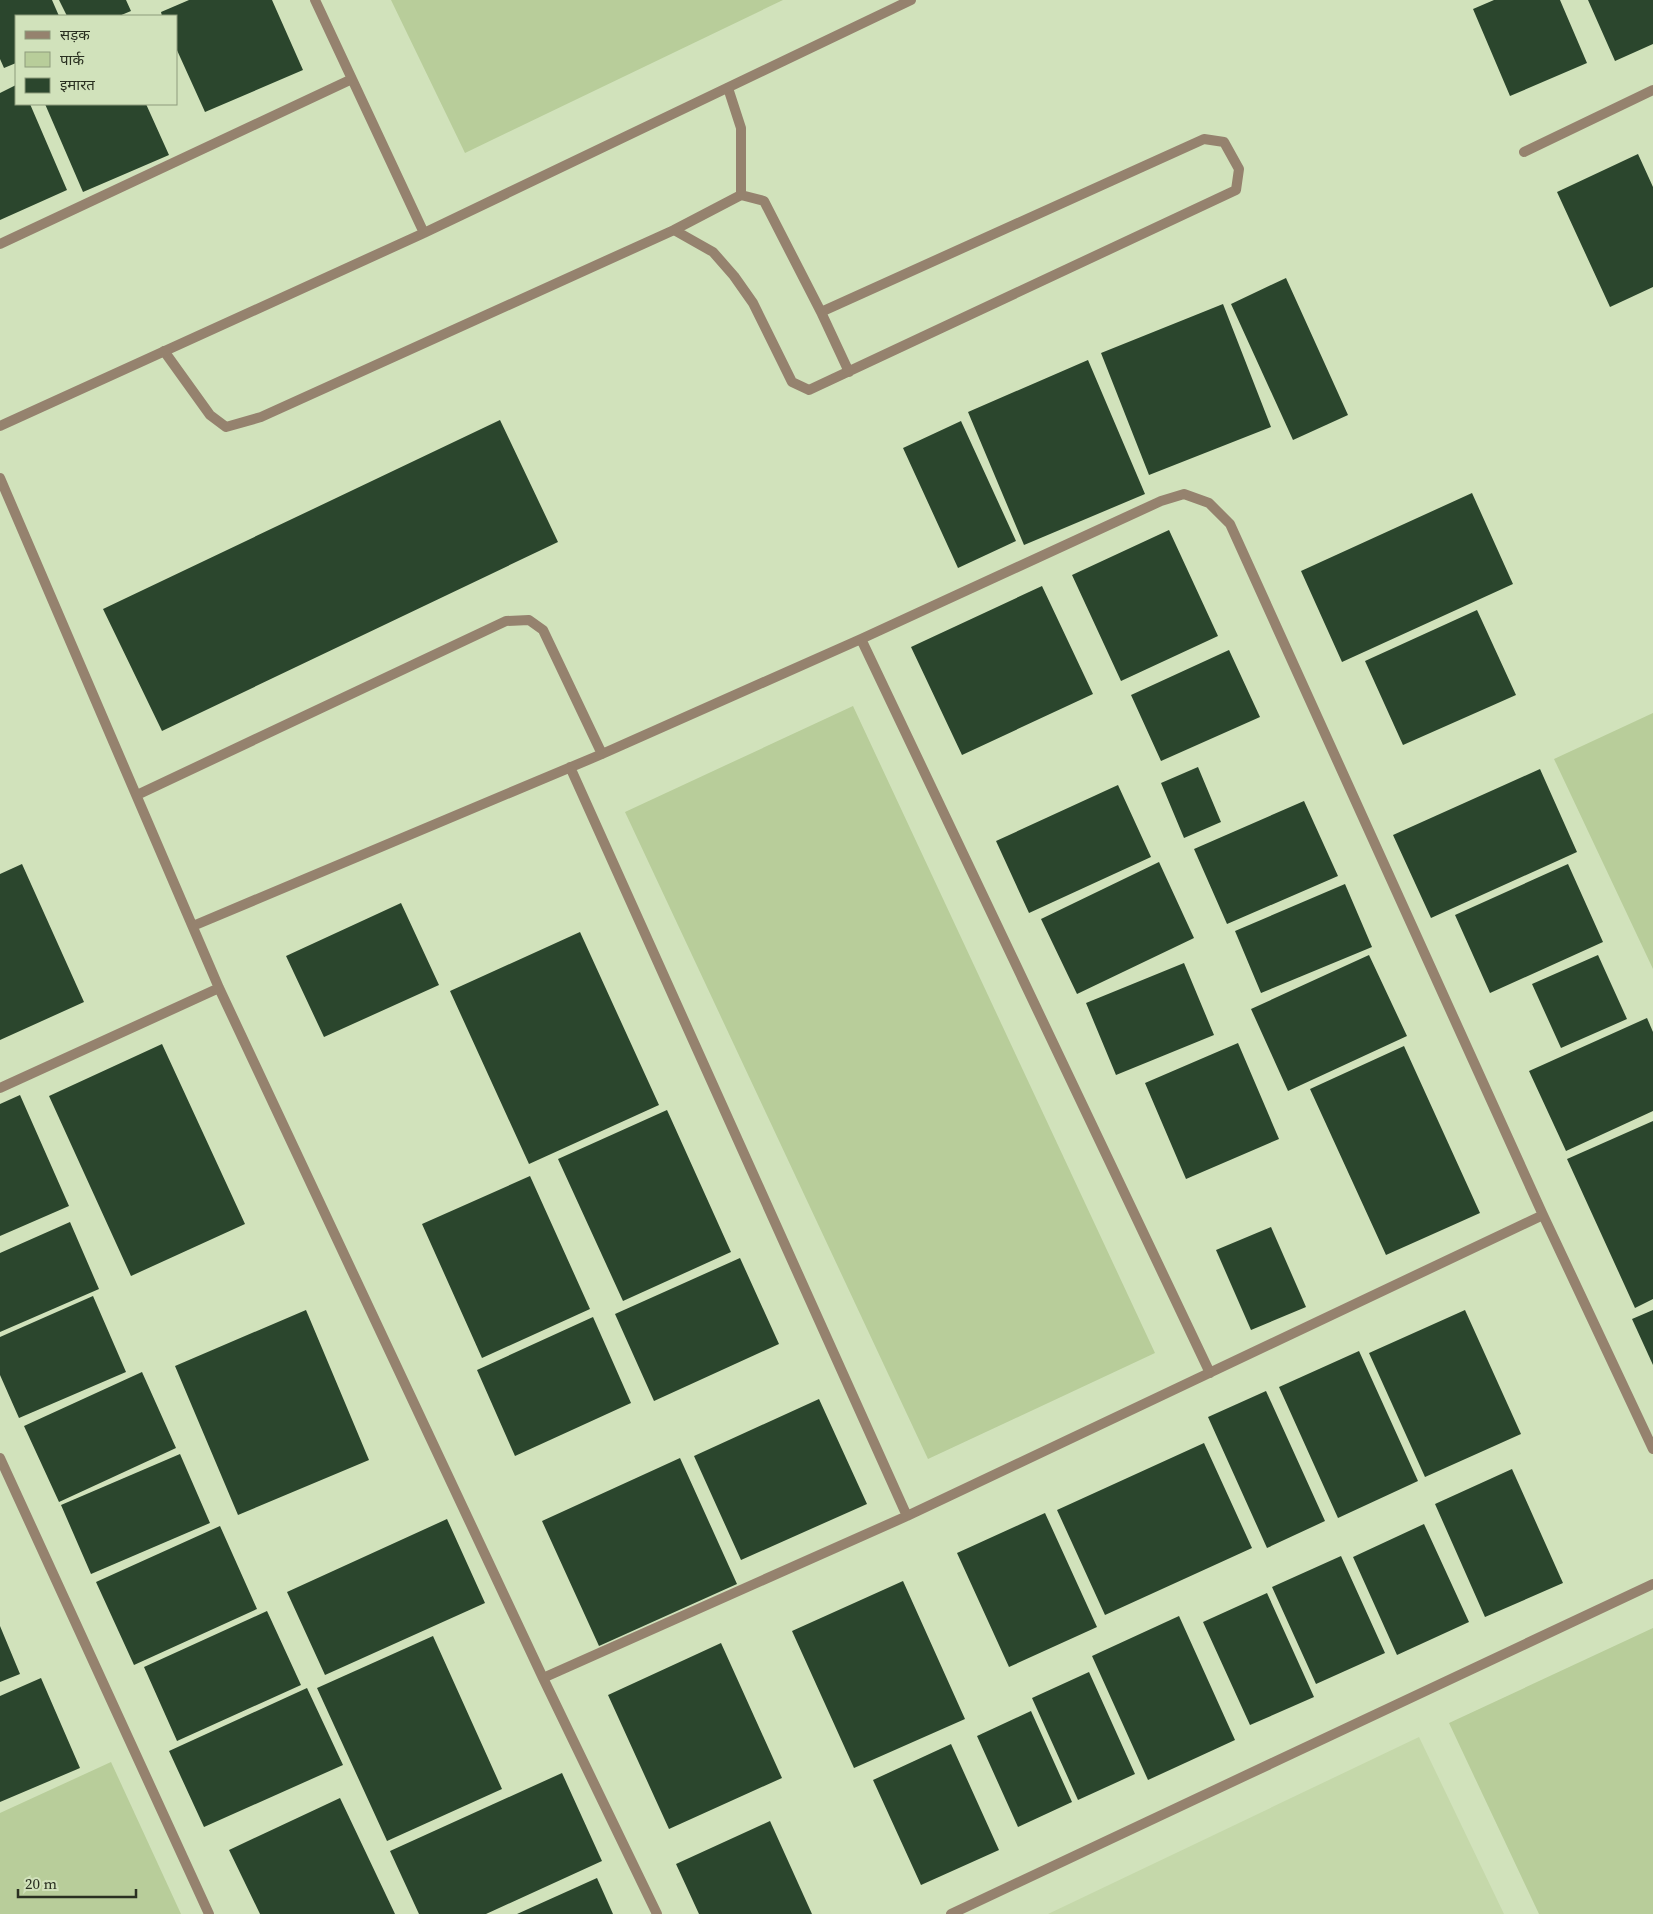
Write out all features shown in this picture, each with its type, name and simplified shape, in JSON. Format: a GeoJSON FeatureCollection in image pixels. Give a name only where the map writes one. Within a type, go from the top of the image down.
{"type":"FeatureCollection","features":[{"type":"Feature","properties":{"kind":"street"},"geometry":{"type":"LineString","coordinates":[[315,0],[424,233]]}},
{"type":"Feature","properties":{"kind":"street"},"geometry":{"type":"LineString","coordinates":[[0,426],[424,233],[911,0]]}},
{"type":"Feature","properties":{"kind":"street"},"geometry":{"type":"LineString","coordinates":[[0,244],[352,79]]}},
{"type":"Feature","properties":{"kind":"street"},"geometry":{"type":"LineString","coordinates":[[728,88],[741,128],[741,195]]}},
{"type":"Feature","properties":{"kind":"street"},"geometry":{"type":"LineString","coordinates":[[1524,152],[1653,90]]}},
{"type":"Feature","properties":{"kind":"street"},"geometry":{"type":"LineString","coordinates":[[674,230],[713,252],[734,276],[753,303],[792,382],[809,390],[1236,190],[1239,169],[1224,142],[1204,139],[821,312]]}},
{"type":"Feature","properties":{"kind":"street"},"geometry":{"type":"LineString","coordinates":[[164,351],[210,415],[226,427],[261,417],[674,230],[741,195],[764,201],[821,312],[849,372]]}},
{"type":"Feature","properties":{"kind":"street"},"geometry":{"type":"LineString","coordinates":[[0,478],[219,988],[543,1678],[657,1914]]}},
{"type":"Feature","properties":{"kind":"street"},"geometry":{"type":"LineString","coordinates":[[193,926],[602,754],[861,640],[1161,501],[1184,494],[1210,503],[1230,524],[1543,1215],[1653,1449]]}},
{"type":"Feature","properties":{"kind":"street"},"geometry":{"type":"LineString","coordinates":[[137,795],[506,621],[529,620],[543,630],[602,754]]}},
{"type":"Feature","properties":{"kind":"street"},"geometry":{"type":"LineString","coordinates":[[861,640],[1210,1373]]}},
{"type":"Feature","properties":{"kind":"street"},"geometry":{"type":"LineString","coordinates":[[570,767],[907,1516]]}},
{"type":"Feature","properties":{"kind":"street"},"geometry":{"type":"LineString","coordinates":[[0,1088],[219,988]]}},
{"type":"Feature","properties":{"kind":"street"},"geometry":{"type":"LineString","coordinates":[[543,1678],[907,1516],[1543,1215]]}},
{"type":"Feature","properties":{"kind":"street"},"geometry":{"type":"LineString","coordinates":[[0,1458],[209,1914]]}},
{"type":"Feature","properties":{"kind":"street"},"geometry":{"type":"LineString","coordinates":[[951,1914],[1653,1584]]}},
{"type":"Feature","properties":{"kind":"shaded area"},"geometry":{"type":"Polygon","coordinates":[[[1419,1737],[1504,1914],[1048,1914],[1419,1737]]]}},
{"type":"Feature","properties":{"kind":"green space"},"geometry":{"type":"Polygon","coordinates":[[[391,0],[783,0],[465,153],[391,0]]]}},
{"type":"Feature","properties":{"kind":"green space"},"geometry":{"type":"Polygon","coordinates":[[[853,706],[1155,1353],[928,1459],[625,812],[853,706]]]}},
{"type":"Feature","properties":{"kind":"green space"},"geometry":{"type":"Polygon","coordinates":[[[1653,713],[1653,969],[1554,759],[1653,713]]]}},
{"type":"Feature","properties":{"kind":"green space"},"geometry":{"type":"Polygon","coordinates":[[[1653,1628],[1653,1914],[1539,1914],[1449,1723],[1653,1628]]]}},
{"type":"Feature","properties":{"kind":"green space"},"geometry":{"type":"Polygon","coordinates":[[[111,1762],[181,1914],[0,1914],[0,1813],[111,1762]]]}},
{"type":"Feature","properties":{"kind":"building"},"geometry":{"type":"Polygon","coordinates":[[[0,0],[52,0],[59,15],[15,15],[15,63],[4,68],[0,59],[0,0]]]}},
{"type":"Feature","properties":{"kind":"building"},"geometry":{"type":"Polygon","coordinates":[[[59,0],[126,0],[131,11],[121,15],[66,15],[59,0]]]}},
{"type":"Feature","properties":{"kind":"building"},"geometry":{"type":"Polygon","coordinates":[[[189,0],[272,0],[303,70],[205,112],[178,52],[178,15],[162,15],[161,12],[189,0]]]}},
{"type":"Feature","properties":{"kind":"building"},"geometry":{"type":"Polygon","coordinates":[[[1494,0],[1560,0],[1587,63],[1510,96],[1473,9],[1494,0]]]}},
{"type":"Feature","properties":{"kind":"building"},"geometry":{"type":"Polygon","coordinates":[[[1588,0],[1653,0],[1653,44],[1615,61],[1588,0]]]}},
{"type":"Feature","properties":{"kind":"building"},"geometry":{"type":"Polygon","coordinates":[[[15,86],[15,105],[30,105],[67,190],[0,220],[0,93],[15,86]]]}},
{"type":"Feature","properties":{"kind":"building"},"geometry":{"type":"Polygon","coordinates":[[[45,105],[146,105],[169,155],[83,192],[45,105]]]}},
{"type":"Feature","properties":{"kind":"building"},"geometry":{"type":"Polygon","coordinates":[[[1638,154],[1653,187],[1653,287],[1610,307],[1557,192],[1638,154]]]}},
{"type":"Feature","properties":{"kind":"building"},"geometry":{"type":"Polygon","coordinates":[[[1286,278],[1348,415],[1293,440],[1231,304],[1286,278]]]}},
{"type":"Feature","properties":{"kind":"building"},"geometry":{"type":"Polygon","coordinates":[[[1223,304],[1271,427],[1149,475],[1101,353],[1223,304]]]}},
{"type":"Feature","properties":{"kind":"building"},"geometry":{"type":"Polygon","coordinates":[[[1088,360],[1145,494],[1024,545],[968,412],[1088,360]]]}},
{"type":"Feature","properties":{"kind":"building"},"geometry":{"type":"Polygon","coordinates":[[[500,420],[558,542],[162,731],[103,609],[500,420]]]}},
{"type":"Feature","properties":{"kind":"building"},"geometry":{"type":"Polygon","coordinates":[[[961,421],[1016,541],[958,568],[903,448],[961,421]]]}},
{"type":"Feature","properties":{"kind":"building"},"geometry":{"type":"Polygon","coordinates":[[[1472,493],[1513,584],[1342,662],[1301,571],[1472,493]]]}},
{"type":"Feature","properties":{"kind":"building"},"geometry":{"type":"Polygon","coordinates":[[[1169,530],[1218,636],[1121,681],[1072,575],[1169,530]]]}},
{"type":"Feature","properties":{"kind":"building"},"geometry":{"type":"Polygon","coordinates":[[[1042,586],[1093,694],[962,755],[911,647],[1042,586]]]}},
{"type":"Feature","properties":{"kind":"building"},"geometry":{"type":"Polygon","coordinates":[[[1477,610],[1516,695],[1403,745],[1365,661],[1477,610]]]}},
{"type":"Feature","properties":{"kind":"building"},"geometry":{"type":"Polygon","coordinates":[[[1229,650],[1260,717],[1161,761],[1131,695],[1229,650]]]}},
{"type":"Feature","properties":{"kind":"building"},"geometry":{"type":"Polygon","coordinates":[[[1198,767],[1221,822],[1184,838],[1161,783],[1198,767]]]}},
{"type":"Feature","properties":{"kind":"building"},"geometry":{"type":"Polygon","coordinates":[[[1540,769],[1577,852],[1431,918],[1393,835],[1540,769]]]}},
{"type":"Feature","properties":{"kind":"building"},"geometry":{"type":"Polygon","coordinates":[[[1118,785],[1151,857],[1029,913],[996,841],[1118,785]]]}},
{"type":"Feature","properties":{"kind":"building"},"geometry":{"type":"Polygon","coordinates":[[[1304,801],[1338,876],[1227,924],[1194,849],[1304,801]]]}},
{"type":"Feature","properties":{"kind":"building"},"geometry":{"type":"Polygon","coordinates":[[[1159,862],[1194,938],[1077,994],[1041,919],[1159,862]]]}},
{"type":"Feature","properties":{"kind":"building"},"geometry":{"type":"Polygon","coordinates":[[[22,864],[84,1002],[0,1040],[0,874],[22,864]]]}},
{"type":"Feature","properties":{"kind":"building"},"geometry":{"type":"Polygon","coordinates":[[[1568,864],[1603,942],[1490,993],[1455,915],[1568,864]]]}},
{"type":"Feature","properties":{"kind":"building"},"geometry":{"type":"Polygon","coordinates":[[[1345,884],[1372,947],[1261,993],[1235,931],[1345,884]]]}},
{"type":"Feature","properties":{"kind":"building"},"geometry":{"type":"Polygon","coordinates":[[[401,903],[439,985],[324,1037],[286,956],[401,903]]]}},
{"type":"Feature","properties":{"kind":"building"},"geometry":{"type":"Polygon","coordinates":[[[580,932],[659,1105],[529,1164],[450,991],[580,932]]]}},
{"type":"Feature","properties":{"kind":"building"},"geometry":{"type":"Polygon","coordinates":[[[1369,955],[1407,1036],[1288,1091],[1251,1009],[1369,955]]]}},
{"type":"Feature","properties":{"kind":"building"},"geometry":{"type":"Polygon","coordinates":[[[1598,955],[1627,1019],[1561,1048],[1532,984],[1598,955]]]}},
{"type":"Feature","properties":{"kind":"building"},"geometry":{"type":"Polygon","coordinates":[[[1184,963],[1214,1035],[1116,1075],[1086,1003],[1184,963]]]}},
{"type":"Feature","properties":{"kind":"building"},"geometry":{"type":"Polygon","coordinates":[[[1647,1018],[1653,1032],[1653,1111],[1566,1151],[1529,1071],[1647,1018]]]}},
{"type":"Feature","properties":{"kind":"building"},"geometry":{"type":"Polygon","coordinates":[[[1238,1043],[1279,1139],[1186,1179],[1145,1083],[1238,1043]]]}},
{"type":"Feature","properties":{"kind":"building"},"geometry":{"type":"Polygon","coordinates":[[[162,1044],[245,1224],[131,1276],[49,1096],[162,1044]]]}},
{"type":"Feature","properties":{"kind":"building"},"geometry":{"type":"Polygon","coordinates":[[[1404,1046],[1480,1213],[1386,1255],[1310,1089],[1404,1046]]]}},
{"type":"Feature","properties":{"kind":"building"},"geometry":{"type":"Polygon","coordinates":[[[20,1095],[69,1206],[0,1236],[0,1104],[20,1095]]]}},
{"type":"Feature","properties":{"kind":"building"},"geometry":{"type":"Polygon","coordinates":[[[667,1110],[731,1252],[623,1301],[558,1159],[667,1110]]]}},
{"type":"Feature","properties":{"kind":"building"},"geometry":{"type":"Polygon","coordinates":[[[1653,1121],[1653,1299],[1635,1308],[1567,1159],[1653,1121]]]}},
{"type":"Feature","properties":{"kind":"building"},"geometry":{"type":"Polygon","coordinates":[[[530,1176],[590,1309],[482,1358],[422,1224],[530,1176]]]}},
{"type":"Feature","properties":{"kind":"building"},"geometry":{"type":"Polygon","coordinates":[[[70,1222],[99,1289],[0,1332],[0,1253],[70,1222]]]}},
{"type":"Feature","properties":{"kind":"building"},"geometry":{"type":"Polygon","coordinates":[[[1271,1227],[1306,1307],[1251,1330],[1216,1250],[1271,1227]]]}},
{"type":"Feature","properties":{"kind":"building"},"geometry":{"type":"Polygon","coordinates":[[[740,1258],[779,1344],[654,1401],[615,1314],[740,1258]]]}},
{"type":"Feature","properties":{"kind":"building"},"geometry":{"type":"Polygon","coordinates":[[[93,1296],[126,1372],[19,1418],[0,1375],[0,1337],[93,1296]]]}},
{"type":"Feature","properties":{"kind":"building"},"geometry":{"type":"Polygon","coordinates":[[[306,1310],[369,1460],[238,1515],[175,1366],[306,1310]]]}},
{"type":"Feature","properties":{"kind":"building"},"geometry":{"type":"Polygon","coordinates":[[[1465,1310],[1521,1434],[1425,1477],[1369,1353],[1465,1310]]]}},
{"type":"Feature","properties":{"kind":"building"},"geometry":{"type":"Polygon","coordinates":[[[1653,1310],[1653,1365],[1632,1319],[1653,1310]]]}},
{"type":"Feature","properties":{"kind":"building"},"geometry":{"type":"Polygon","coordinates":[[[593,1317],[631,1403],[515,1456],[477,1370],[593,1317]]]}},
{"type":"Feature","properties":{"kind":"building"},"geometry":{"type":"Polygon","coordinates":[[[1359,1351],[1418,1481],[1338,1518],[1279,1387],[1359,1351]]]}},
{"type":"Feature","properties":{"kind":"building"},"geometry":{"type":"Polygon","coordinates":[[[142,1372],[176,1448],[59,1502],[24,1426],[142,1372]]]}},
{"type":"Feature","properties":{"kind":"building"},"geometry":{"type":"Polygon","coordinates":[[[1266,1391],[1325,1521],[1267,1548],[1208,1417],[1266,1391]]]}},
{"type":"Feature","properties":{"kind":"building"},"geometry":{"type":"Polygon","coordinates":[[[819,1399],[867,1504],[741,1560],[694,1456],[819,1399]]]}},
{"type":"Feature","properties":{"kind":"building"},"geometry":{"type":"Polygon","coordinates":[[[1204,1443],[1252,1548],[1105,1615],[1057,1510],[1204,1443]]]}},
{"type":"Feature","properties":{"kind":"building"},"geometry":{"type":"Polygon","coordinates":[[[180,1454],[210,1523],[91,1574],[61,1505],[180,1454]]]}},
{"type":"Feature","properties":{"kind":"building"},"geometry":{"type":"Polygon","coordinates":[[[680,1458],[737,1584],[599,1646],[542,1521],[680,1458]]]}},
{"type":"Feature","properties":{"kind":"building"},"geometry":{"type":"Polygon","coordinates":[[[1512,1469],[1563,1583],[1485,1617],[1435,1504],[1512,1469]]]}},
{"type":"Feature","properties":{"kind":"building"},"geometry":{"type":"Polygon","coordinates":[[[1045,1513],[1097,1627],[1009,1667],[957,1553],[1045,1513]]]}},
{"type":"Feature","properties":{"kind":"building"},"geometry":{"type":"Polygon","coordinates":[[[447,1519],[485,1603],[325,1675],[287,1592],[447,1519]]]}},
{"type":"Feature","properties":{"kind":"building"},"geometry":{"type":"Polygon","coordinates":[[[1424,1524],[1469,1622],[1397,1655],[1353,1557],[1424,1524]]]}},
{"type":"Feature","properties":{"kind":"building"},"geometry":{"type":"Polygon","coordinates":[[[220,1526],[257,1609],[134,1665],[96,1582],[220,1526]]]}},
{"type":"Feature","properties":{"kind":"building"},"geometry":{"type":"Polygon","coordinates":[[[1341,1556],[1385,1653],[1316,1684],[1272,1587],[1341,1556]]]}},
{"type":"Feature","properties":{"kind":"building"},"geometry":{"type":"Polygon","coordinates":[[[903,1581],[965,1719],[854,1768],[792,1631],[903,1581]]]}},
{"type":"Feature","properties":{"kind":"building"},"geometry":{"type":"Polygon","coordinates":[[[1267,1593],[1314,1697],[1250,1725],[1203,1622],[1267,1593]]]}},
{"type":"Feature","properties":{"kind":"building"},"geometry":{"type":"Polygon","coordinates":[[[267,1611],[301,1685],[177,1741],[144,1667],[267,1611]]]}},
{"type":"Feature","properties":{"kind":"building"},"geometry":{"type":"Polygon","coordinates":[[[1179,1616],[1235,1740],[1148,1780],[1092,1656],[1179,1616]]]}},
{"type":"Feature","properties":{"kind":"building"},"geometry":{"type":"Polygon","coordinates":[[[0,1626],[20,1674],[0,1682],[0,1626]]]}},
{"type":"Feature","properties":{"kind":"building"},"geometry":{"type":"Polygon","coordinates":[[[433,1636],[502,1789],[387,1841],[317,1688],[433,1636]]]}},
{"type":"Feature","properties":{"kind":"building"},"geometry":{"type":"Polygon","coordinates":[[[721,1643],[782,1778],[669,1829],[608,1695],[721,1643]]]}},
{"type":"Feature","properties":{"kind":"building"},"geometry":{"type":"Polygon","coordinates":[[[1089,1672],[1135,1774],[1078,1800],[1032,1698],[1089,1672]]]}},
{"type":"Feature","properties":{"kind":"building"},"geometry":{"type":"Polygon","coordinates":[[[41,1678],[80,1768],[0,1802],[0,1696],[41,1678]]]}},
{"type":"Feature","properties":{"kind":"building"},"geometry":{"type":"Polygon","coordinates":[[[307,1688],[343,1765],[204,1827],[169,1751],[307,1688]]]}},
{"type":"Feature","properties":{"kind":"building"},"geometry":{"type":"Polygon","coordinates":[[[1031,1711],[1072,1802],[1018,1827],[977,1736],[1031,1711]]]}},
{"type":"Feature","properties":{"kind":"building"},"geometry":{"type":"Polygon","coordinates":[[[951,1744],[999,1850],[921,1885],[873,1780],[951,1744]]]}},
{"type":"Feature","properties":{"kind":"building"},"geometry":{"type":"Polygon","coordinates":[[[562,1773],[602,1861],[486,1914],[419,1914],[390,1851],[562,1773]]]}},
{"type":"Feature","properties":{"kind":"building"},"geometry":{"type":"Polygon","coordinates":[[[340,1798],[395,1914],[260,1914],[229,1850],[340,1798]]]}},
{"type":"Feature","properties":{"kind":"building"},"geometry":{"type":"Polygon","coordinates":[[[770,1821],[812,1914],[699,1914],[676,1864],[770,1821]]]}},
{"type":"Feature","properties":{"kind":"building"},"geometry":{"type":"Polygon","coordinates":[[[597,1878],[613,1914],[517,1914],[597,1878]]]}}]}
